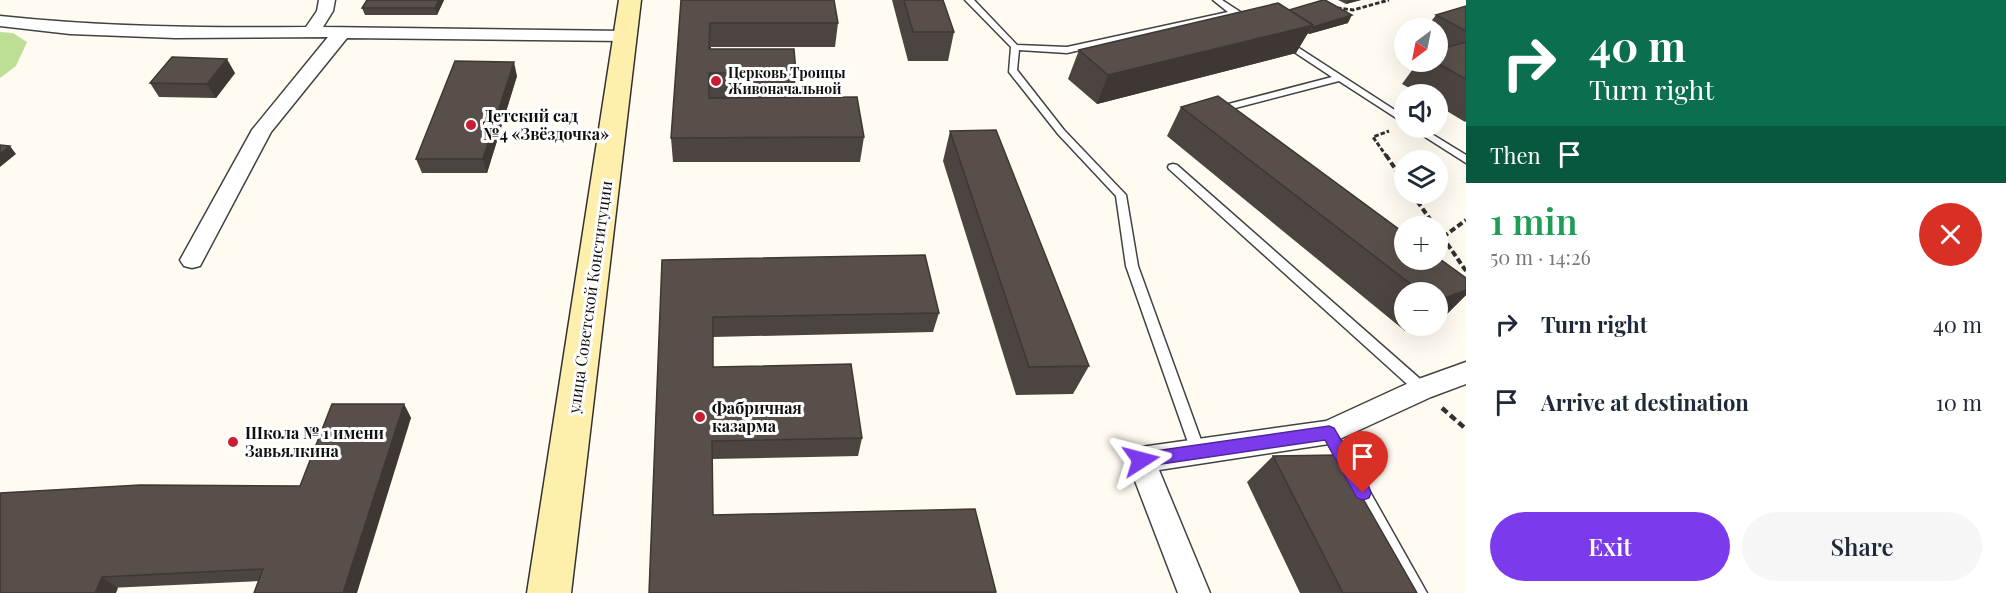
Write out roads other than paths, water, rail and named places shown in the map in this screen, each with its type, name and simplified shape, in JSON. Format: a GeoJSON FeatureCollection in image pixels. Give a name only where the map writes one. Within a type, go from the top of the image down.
{"type":"FeatureCollection","features":[{"type":"Feature","properties":{"kind":"street"},"geometry":{"type":"LineString","coordinates":[[311,32],[325,11],[327,0]]}},
{"type":"Feature","properties":{"kind":"street","name":"улица Советской Конституции"},"geometry":{"type":"LineString","coordinates":[[549,593],[630,0]]}},
{"type":"Feature","properties":{"kind":"street"},"geometry":{"type":"LineString","coordinates":[[0,21],[70,29],[175,33],[342,32],[626,36]]}},
{"type":"Feature","properties":{"kind":"street"},"geometry":{"type":"LineString","coordinates":[[192,260],[262,130],[342,32]]}},
{"type":"Feature","properties":{"kind":"street"},"geometry":{"type":"LineString","coordinates":[[1194,593],[1141,460],[1329,432],[1422,389],[1466,373]]}},
{"type":"Feature","properties":{"kind":"lane"},"geometry":{"type":"LineString","coordinates":[[969,0],[1014,47],[1067,50],[1227,14],[1240,16]]}},
{"type":"Feature","properties":{"kind":"lane"},"geometry":{"type":"LineString","coordinates":[[1217,0],[1240,16],[1255,22]]}},
{"type":"Feature","properties":{"kind":"lane"},"geometry":{"type":"LineString","coordinates":[[1274,35],[1394,113]]}},
{"type":"Feature","properties":{"kind":"lane"},"geometry":{"type":"LineString","coordinates":[[1014,47],[1012,70],[1061,132],[1121,195],[1132,266],[1198,451]]}},
{"type":"Feature","properties":{"kind":"lane"},"geometry":{"type":"LineString","coordinates":[[1209,112],[1340,78]]}},
{"type":"Feature","properties":{"kind":"lane"},"geometry":{"type":"LineString","coordinates":[[1432,138],[1466,160]]}},
{"type":"Feature","properties":{"kind":"lane"},"geometry":{"type":"LineString","coordinates":[[1173,167],[1422,389]]}},
{"type":"Feature","properties":{"kind":"lane"},"geometry":{"type":"LineString","coordinates":[[1329,432],[1419,593]]}},
{"type":"Feature","properties":{"kind":"place","name":"Церковь Троицы Живоначальной"},"geometry":{"type":"Point","coordinates":[716,81]}},
{"type":"Feature","properties":{"kind":"place","name":"Детский сад №4 «Звёздочка»"},"geometry":{"type":"Point","coordinates":[471,125]}},
{"type":"Feature","properties":{"kind":"place","name":"Фабричная казарма"},"geometry":{"type":"Point","coordinates":[700,417]}},
{"type":"Feature","properties":{"kind":"place","name":"Школа № 1 имени Завьялкина"},"geometry":{"type":"Point","coordinates":[233,442]}}]}
